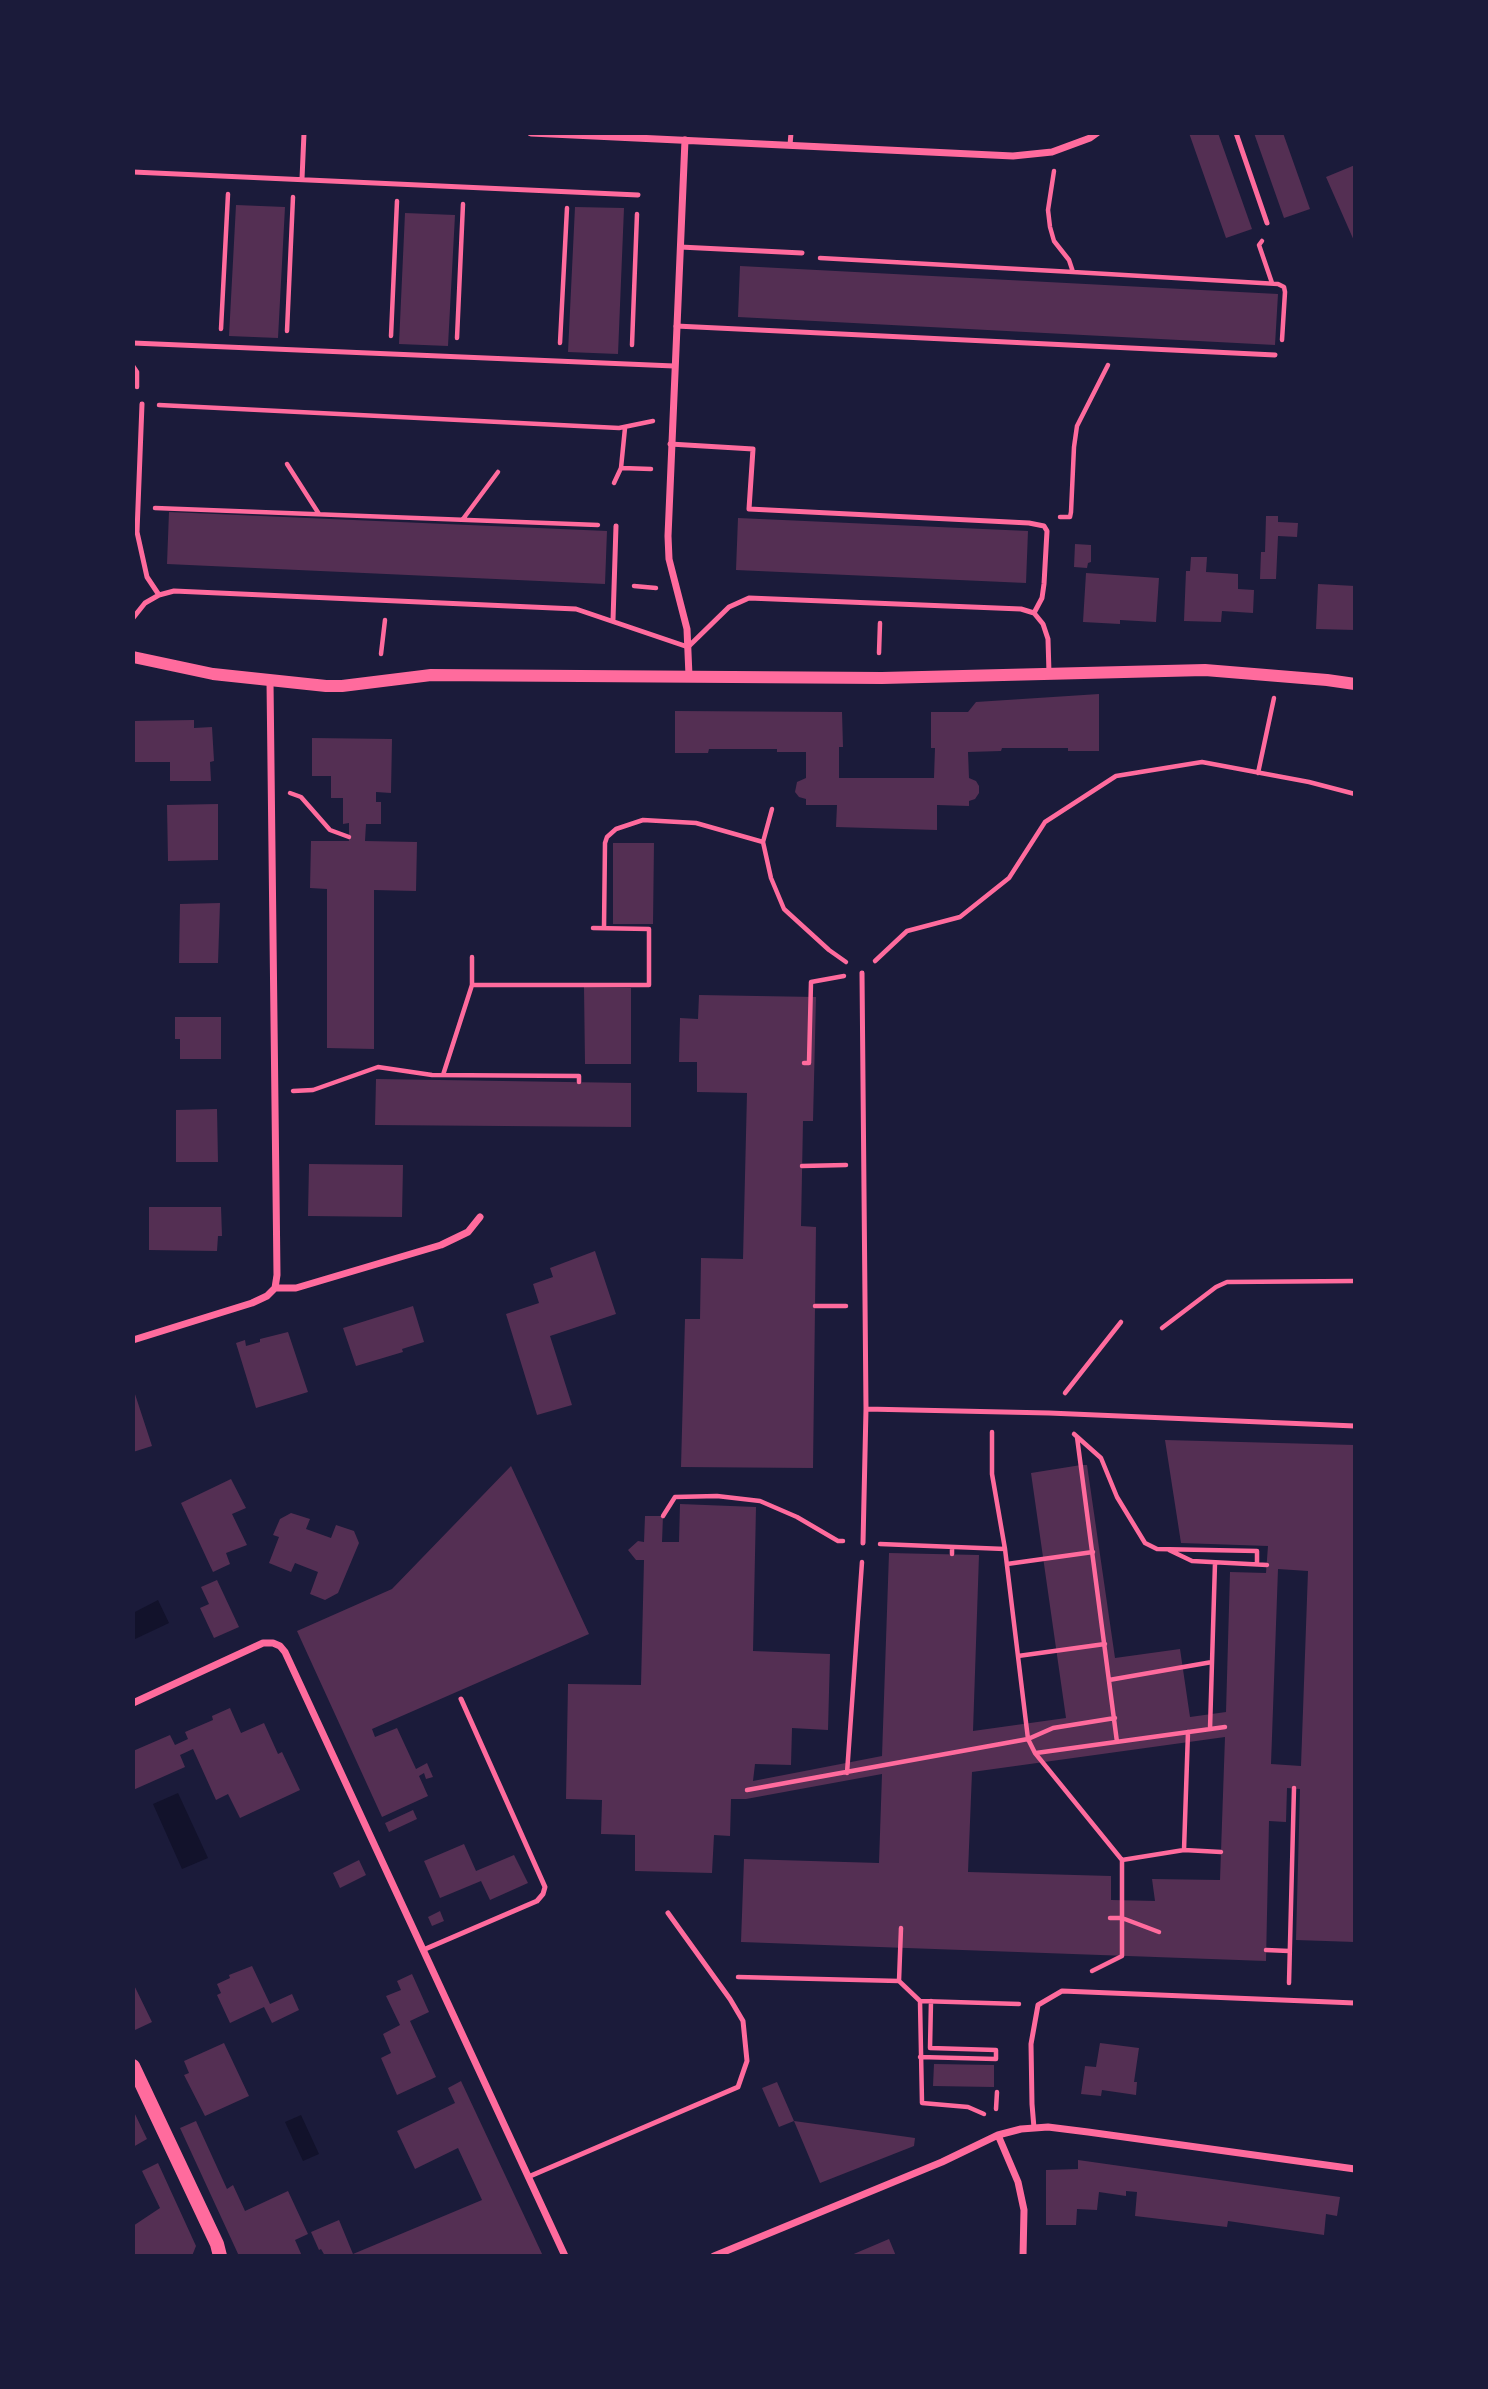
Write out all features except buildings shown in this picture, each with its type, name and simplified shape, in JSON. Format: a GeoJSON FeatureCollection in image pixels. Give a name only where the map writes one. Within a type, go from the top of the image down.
{"type":"FeatureCollection","features":[{"type":"Feature","properties":{"kind":"main road"},"geometry":{"type":"LineString","coordinates":[[133,2066],[217,2244],[220,2256]]}},
{"type":"Feature","properties":{"kind":"street"},"geometry":{"type":"LineString","coordinates":[[531,133],[1013,156],[1052,152],[1097,133]]}},
{"type":"Feature","properties":{"kind":"street"},"geometry":{"type":"LineString","coordinates":[[685,140],[670,444],[669,559],[685,613],[689,676]]}},
{"type":"Feature","properties":{"kind":"street"},"geometry":{"type":"LineString","coordinates":[[133,657],[213,674],[342,686],[431,675],[881,678],[1205,670],[1355,684]]}},
{"type":"Feature","properties":{"kind":"street"},"geometry":{"type":"LineString","coordinates":[[133,1340],[252,1303],[267,1296],[275,1288],[277,1275],[270,681]]}},
{"type":"Feature","properties":{"kind":"street"},"geometry":{"type":"LineString","coordinates":[[275,1288],[296,1289],[441,1245],[468,1232],[480,1217]]}},
{"type":"Feature","properties":{"kind":"street"},"geometry":{"type":"LineString","coordinates":[[133,1703],[263,1643],[280,1646],[565,2256]]}},
{"type":"Feature","properties":{"kind":"street"},"geometry":{"type":"LineString","coordinates":[[714,2256],[943,2162],[998,2135],[1034,2128],[1088,2132],[1355,2169]]}},
{"type":"Feature","properties":{"kind":"street"},"geometry":{"type":"LineString","coordinates":[[998,2135],[1018,2182],[1024,2210],[1023,2256]]}},
{"type":"Feature","properties":{"kind":"lane"},"geometry":{"type":"LineString","coordinates":[[302,179],[304,133]]}},
{"type":"Feature","properties":{"kind":"lane"},"geometry":{"type":"LineString","coordinates":[[790,145],[791,133]]}},
{"type":"Feature","properties":{"kind":"lane"},"geometry":{"type":"LineString","coordinates":[[1236,133],[1267,223]]}},
{"type":"Feature","properties":{"kind":"lane"},"geometry":{"type":"LineString","coordinates":[[133,172],[638,195]]}},
{"type":"Feature","properties":{"kind":"lane"},"geometry":{"type":"LineString","coordinates":[[680,247],[802,253]]}},
{"type":"Feature","properties":{"kind":"lane"},"geometry":{"type":"LineString","coordinates":[[677,326],[1275,355]]}},
{"type":"Feature","properties":{"kind":"lane"},"geometry":{"type":"LineString","coordinates":[[133,343],[674,366]]}},
{"type":"Feature","properties":{"kind":"lane"},"geometry":{"type":"LineString","coordinates":[[142,404],[137,531],[147,577],[159,595]]}},
{"type":"Feature","properties":{"kind":"lane"},"geometry":{"type":"LineString","coordinates":[[670,444],[752,449],[749,509],[1029,523],[1044,526],[1047,531],[1044,584],[1042,598],[1034,613]]}},
{"type":"Feature","properties":{"kind":"lane"},"geometry":{"type":"LineString","coordinates":[[613,620],[616,526]]}},
{"type":"Feature","properties":{"kind":"lane"},"geometry":{"type":"LineString","coordinates":[[133,618],[145,603],[159,595],[174,592],[576,609],[688,646],[729,607],[749,598],[1021,609],[1034,613],[1043,624],[1048,639],[1049,673]]}},
{"type":"Feature","properties":{"kind":"lane"},"geometry":{"type":"LineString","coordinates":[[862,973],[866,1409],[863,1543]]}},
{"type":"Feature","properties":{"kind":"lane"},"geometry":{"type":"LineString","coordinates":[[866,1409],[1049,1413],[1355,1426]]}},
{"type":"Feature","properties":{"kind":"lane"},"geometry":{"type":"LineString","coordinates":[[423,1950],[537,1901],[545,1887],[461,1699]]}},
{"type":"Feature","properties":{"kind":"lane"},"geometry":{"type":"LineString","coordinates":[[528,2177],[738,2087],[747,2061],[743,2021],[668,1913]]}},
{"type":"Feature","properties":{"kind":"lane"},"geometry":{"type":"LineString","coordinates":[[1034,2128],[1031,2104],[1031,2044],[1038,2005],[1062,1991],[1355,2003]]}},
{"type":"Feature","properties":{"kind":"path"},"geometry":{"type":"LineString","coordinates":[[1054,170],[1048,210],[1050,227],[1054,240],[1069,260],[1073,272]]}},
{"type":"Feature","properties":{"kind":"path"},"geometry":{"type":"LineString","coordinates":[[220,347],[229,176]]}},
{"type":"Feature","properties":{"kind":"path"},"geometry":{"type":"LineString","coordinates":[[286,350],[294,179]]}},
{"type":"Feature","properties":{"kind":"path"},"geometry":{"type":"LineString","coordinates":[[389,354],[398,184]]}},
{"type":"Feature","properties":{"kind":"path"},"geometry":{"type":"LineString","coordinates":[[456,357],[464,187]]}},
{"type":"Feature","properties":{"kind":"path"},"geometry":{"type":"LineString","coordinates":[[559,361],[568,192]]}},
{"type":"Feature","properties":{"kind":"path"},"geometry":{"type":"LineString","coordinates":[[631,365],[638,195]]}},
{"type":"Feature","properties":{"kind":"path"},"geometry":{"type":"LineString","coordinates":[[1259,245],[1272,283]]}},
{"type":"Feature","properties":{"kind":"path"},"geometry":{"type":"LineString","coordinates":[[802,253],[820,258],[1272,283],[1283,287],[1285,292],[1282,345],[1280,352],[1275,355]]}},
{"type":"Feature","properties":{"kind":"path"},"geometry":{"type":"LineString","coordinates":[[1044,526],[1049,518],[1070,517],[1075,435],[1082,414],[1102,379]]}},
{"type":"Feature","properties":{"kind":"path"},"geometry":{"type":"LineString","coordinates":[[142,404],[625,428],[654,421],[671,421]]}},
{"type":"Feature","properties":{"kind":"path"},"geometry":{"type":"LineString","coordinates":[[614,482],[621,468],[625,428]]}},
{"type":"Feature","properties":{"kind":"path"},"geometry":{"type":"LineString","coordinates":[[287,464],[320,514]]}},
{"type":"Feature","properties":{"kind":"path"},"geometry":{"type":"LineString","coordinates":[[621,468],[652,470]]}},
{"type":"Feature","properties":{"kind":"path"},"geometry":{"type":"LineString","coordinates":[[462,520],[498,472]]}},
{"type":"Feature","properties":{"kind":"path"},"geometry":{"type":"LineString","coordinates":[[138,507],[616,526]]}},
{"type":"Feature","properties":{"kind":"path"},"geometry":{"type":"LineString","coordinates":[[634,586],[655,588]]}},
{"type":"Feature","properties":{"kind":"path"},"geometry":{"type":"LineString","coordinates":[[381,654],[387,600]]}},
{"type":"Feature","properties":{"kind":"path"},"geometry":{"type":"LineString","coordinates":[[879,653],[881,603]]}},
{"type":"Feature","properties":{"kind":"path"},"geometry":{"type":"LineString","coordinates":[[1258,773],[1270,716]]}},
{"type":"Feature","properties":{"kind":"path"},"geometry":{"type":"LineString","coordinates":[[804,1063],[809,1063],[811,982],[862,973],[907,931],[960,917],[1009,878],[1045,822],[1116,776],[1202,762],[1308,782],[1355,794]]}},
{"type":"Feature","properties":{"kind":"path"},"geometry":{"type":"LineString","coordinates":[[293,793],[301,797],[330,830],[349,837]]}},
{"type":"Feature","properties":{"kind":"path"},"geometry":{"type":"LineString","coordinates":[[772,809],[763,842],[771,878],[784,909],[829,950],[862,973]]}},
{"type":"Feature","properties":{"kind":"path"},"geometry":{"type":"LineString","coordinates":[[604,928],[605,844],[607,837],[617,829],[643,820],[696,823],[763,842]]}},
{"type":"Feature","properties":{"kind":"path"},"geometry":{"type":"LineString","coordinates":[[472,985],[649,985],[649,929],[593,928]]}},
{"type":"Feature","properties":{"kind":"path"},"geometry":{"type":"LineString","coordinates":[[443,1075],[472,985],[472,957]]}},
{"type":"Feature","properties":{"kind":"path"},"geometry":{"type":"LineString","coordinates":[[289,1092],[313,1090],[379,1067],[432,1077],[579,1076],[579,1082]]}},
{"type":"Feature","properties":{"kind":"path"},"geometry":{"type":"LineString","coordinates":[[802,1166],[863,1165]]}},
{"type":"Feature","properties":{"kind":"path"},"geometry":{"type":"LineString","coordinates":[[1162,1328],[1216,1287],[1227,1282],[1355,1281]]}},
{"type":"Feature","properties":{"kind":"path"},"geometry":{"type":"LineString","coordinates":[[815,1306],[864,1307]]}},
{"type":"Feature","properties":{"kind":"path"},"geometry":{"type":"LineString","coordinates":[[1121,1322],[1049,1413],[1101,1458],[1117,1497],[1145,1543],[1157,1549],[1257,1551],[1257,1564]]}},
{"type":"Feature","properties":{"kind":"path"},"geometry":{"type":"LineString","coordinates":[[992,1412],[992,1474],[1005,1549],[1028,1739],[1035,1753],[1122,1860],[1122,1956],[1092,1971],[1062,1991]]}},
{"type":"Feature","properties":{"kind":"path"},"geometry":{"type":"LineString","coordinates":[[1077,1437],[1117,1742]]}},
{"type":"Feature","properties":{"kind":"path"},"geometry":{"type":"LineString","coordinates":[[663,1516],[675,1497],[718,1496],[760,1501],[797,1517],[838,1541],[1005,1549]]}},
{"type":"Feature","properties":{"kind":"path"},"geometry":{"type":"LineString","coordinates":[[847,1773],[863,1543]]}},
{"type":"Feature","properties":{"kind":"path"},"geometry":{"type":"LineString","coordinates":[[952,1547],[952,1554]]}},
{"type":"Feature","properties":{"kind":"path"},"geometry":{"type":"LineString","coordinates":[[1166,1549],[1192,1561],[1267,1564]]}},
{"type":"Feature","properties":{"kind":"path"},"geometry":{"type":"LineString","coordinates":[[1007,1564],[1093,1552]]}},
{"type":"Feature","properties":{"kind":"path"},"geometry":{"type":"LineString","coordinates":[[1210,1729],[1215,1563]]}},
{"type":"Feature","properties":{"kind":"path"},"geometry":{"type":"LineString","coordinates":[[1018,1656],[1105,1644]]}},
{"type":"Feature","properties":{"kind":"path"},"geometry":{"type":"LineString","coordinates":[[1109,1680],[1212,1662]]}},
{"type":"Feature","properties":{"kind":"path"},"geometry":{"type":"LineString","coordinates":[[747,1790],[1028,1739],[1053,1728],[1115,1718]]}},
{"type":"Feature","properties":{"kind":"path"},"geometry":{"type":"LineString","coordinates":[[1035,1753],[1225,1727]]}},
{"type":"Feature","properties":{"kind":"path"},"geometry":{"type":"LineString","coordinates":[[1184,1850],[1188,1732]]}},
{"type":"Feature","properties":{"kind":"path"},"geometry":{"type":"LineString","coordinates":[[1288,2001],[1294,1788]]}},
{"type":"Feature","properties":{"kind":"path"},"geometry":{"type":"LineString","coordinates":[[1122,1860],[1184,1850],[1221,1852]]}},
{"type":"Feature","properties":{"kind":"path"},"geometry":{"type":"LineString","coordinates":[[1110,1918],[1122,1918],[1159,1932]]}},
{"type":"Feature","properties":{"kind":"path"},"geometry":{"type":"LineString","coordinates":[[899,1981],[901,1928]]}},
{"type":"Feature","properties":{"kind":"path"},"geometry":{"type":"LineString","coordinates":[[1266,1950],[1289,1951]]}},
{"type":"Feature","properties":{"kind":"path"},"geometry":{"type":"LineString","coordinates":[[714,1977],[899,1981],[920,2001],[1038,2005]]}},
{"type":"Feature","properties":{"kind":"path"},"geometry":{"type":"LineString","coordinates":[[920,2001],[922,2104],[968,2107],[984,2114]]}},
{"type":"Feature","properties":{"kind":"path"},"geometry":{"type":"LineString","coordinates":[[920,2057],[996,2059],[996,2050],[930,2048],[931,2001]]}},
{"type":"Feature","properties":{"kind":"path"},"geometry":{"type":"LineString","coordinates":[[996,2109],[997,2092]]}},
{"type":"Feature","properties":{"kind":"shaded area"},"geometry":{"type":"Polygon","coordinates":[[[158,1600],[169,1623],[133,1640],[133,1613],[158,1600]]]}},
{"type":"Feature","properties":{"kind":"shaded area"},"geometry":{"type":"Polygon","coordinates":[[[178,1793],[208,1858],[182,1869],[153,1804],[178,1793]]]}},
{"type":"Feature","properties":{"kind":"shaded area"},"geometry":{"type":"Polygon","coordinates":[[[301,2115],[319,2154],[303,2161],[285,2122],[301,2115]]]}}]}
